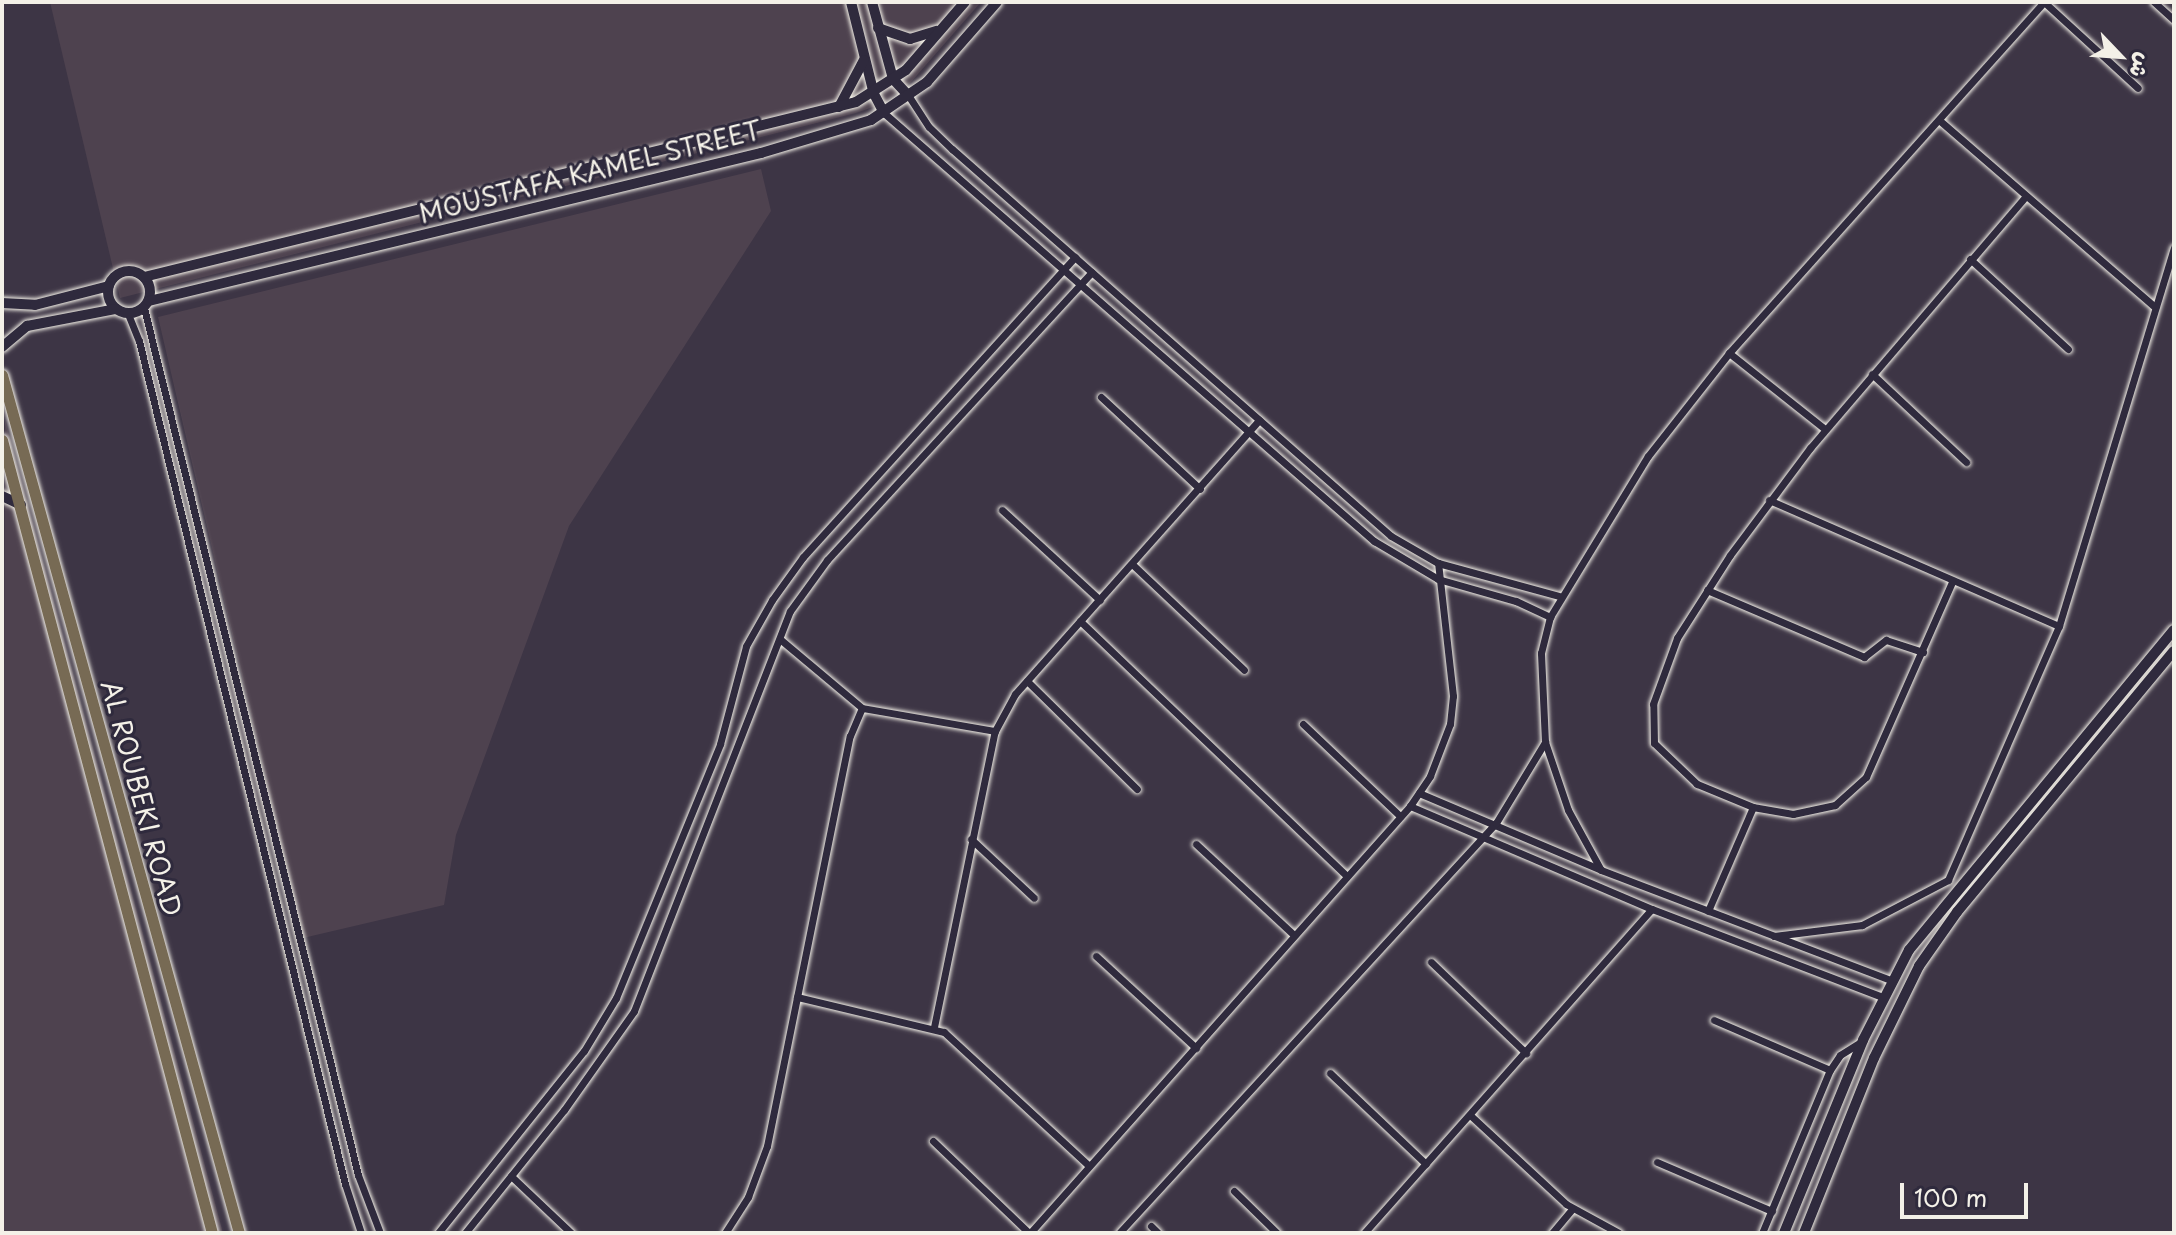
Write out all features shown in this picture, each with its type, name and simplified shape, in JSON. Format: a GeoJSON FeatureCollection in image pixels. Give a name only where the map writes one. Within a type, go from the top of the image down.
{"type":"FeatureCollection","features":[{"type":"Feature","properties":{"kind":"main road","name":"AL ROUBEKI ROAD"},"geometry":{"type":"LineString","coordinates":[[2,375],[239,1233]]}},
{"type":"Feature","properties":{"kind":"main road","name":"AL ROUBEKI ROAD"},"geometry":{"type":"LineString","coordinates":[[2,440],[96,808],[212,1233]]}},
{"type":"Feature","properties":{"kind":"street"},"geometry":{"type":"LineString","coordinates":[[851,2],[874,94],[884,113],[1374,541],[1438,579],[1525,604],[1550,617]]}},
{"type":"Feature","properties":{"kind":"street"},"geometry":{"type":"LineString","coordinates":[[872,2],[893,79],[929,127],[1391,536],[1438,563],[1559,596]]}},
{"type":"Feature","properties":{"kind":"street","name":"MOUSTAFA KAMEL STREET"},"geometry":{"type":"LineString","coordinates":[[144,277],[839,107],[874,94],[893,79],[965,2]]}},
{"type":"Feature","properties":{"kind":"street","name":"MOUSTAFA KAMEL STREET"},"geometry":{"type":"LineString","coordinates":[[146,304],[761,153],[884,113],[927,82],[997,2]]}},
{"type":"Feature","properties":{"kind":"street"},"geometry":{"type":"LineString","coordinates":[[1601,870],[1568,810],[1545,742],[1541,653],[1559,596],[1648,456],[1729,353],[2044,2],[2138,88]]}},
{"type":"Feature","properties":{"kind":"street"},"geometry":{"type":"LineString","coordinates":[[2154,2],[2174,20]]}},
{"type":"Feature","properties":{"kind":"street"},"geometry":{"type":"LineString","coordinates":[[878,28],[910,39],[942,28]]}},
{"type":"Feature","properties":{"kind":"street"},"geometry":{"type":"LineString","coordinates":[[839,107],[864,58]]}},
{"type":"Feature","properties":{"kind":"street"},"geometry":{"type":"LineString","coordinates":[[1939,120],[2155,307]]}},
{"type":"Feature","properties":{"kind":"street"},"geometry":{"type":"LineString","coordinates":[[941,161],[952,149]]}},
{"type":"Feature","properties":{"kind":"street"},"geometry":{"type":"LineString","coordinates":[[1952,582],[1923,652],[1857,788],[1822,810],[1793,814],[1753,807],[1697,784],[1669,761],[1650,731],[1653,704],[1677,638],[1769,500],[1825,429],[2025,197]]}},
{"type":"Feature","properties":{"kind":"street"},"geometry":{"type":"LineString","coordinates":[[1774,936],[1862,925],[1948,880],[2059,626],[2174,248]]}},
{"type":"Feature","properties":{"kind":"street"},"geometry":{"type":"LineString","coordinates":[[438,1233],[584,1051],[616,998],[720,744],[746,646],[772,600],[803,557],[1075,257]]}},
{"type":"Feature","properties":{"kind":"street"},"geometry":{"type":"LineString","coordinates":[[1970,259],[2068,349]]}},
{"type":"Feature","properties":{"kind":"street"},"geometry":{"type":"LineString","coordinates":[[2,303],[35,305],[109,286],[122,272],[144,277],[146,304],[358,1175],[380,1233]]}},
{"type":"Feature","properties":{"kind":"street"},"geometry":{"type":"LineString","coordinates":[[465,1233],[634,1011],[790,611],[819,569],[1092,272]]}},
{"type":"Feature","properties":{"kind":"street"},"geometry":{"type":"LineString","coordinates":[[109,286],[116,309]]}},
{"type":"Feature","properties":{"kind":"street"},"geometry":{"type":"LineString","coordinates":[[128,314],[146,304]]}},
{"type":"Feature","properties":{"kind":"street"},"geometry":{"type":"LineString","coordinates":[[2,347],[27,326],[116,309],[128,314],[139,341],[341,1168],[361,1233]]}},
{"type":"Feature","properties":{"kind":"street"},"geometry":{"type":"LineString","coordinates":[[1729,353],[1825,429]]}},
{"type":"Feature","properties":{"kind":"street"},"geometry":{"type":"LineString","coordinates":[[1872,374],[1966,462]]}},
{"type":"Feature","properties":{"kind":"street"},"geometry":{"type":"LineString","coordinates":[[1101,397],[1200,489]]}},
{"type":"Feature","properties":{"kind":"street"},"geometry":{"type":"LineString","coordinates":[[934,1027],[995,731],[1027,681],[1259,420]]}},
{"type":"Feature","properties":{"kind":"street"},"geometry":{"type":"LineString","coordinates":[[2,496],[21,505]]}},
{"type":"Feature","properties":{"kind":"street"},"geometry":{"type":"LineString","coordinates":[[1769,500],[2059,626]]}},
{"type":"Feature","properties":{"kind":"street"},"geometry":{"type":"LineString","coordinates":[[1002,510],[1100,600]]}},
{"type":"Feature","properties":{"kind":"street"},"geometry":{"type":"LineString","coordinates":[[933,1141],[1029,1233],[1410,806],[1441,750],[1453,696],[1438,563]]}},
{"type":"Feature","properties":{"kind":"street"},"geometry":{"type":"LineString","coordinates":[[1132,564],[1244,670]]}},
{"type":"Feature","properties":{"kind":"street"},"geometry":{"type":"LineString","coordinates":[[1707,590],[1864,657],[1886,640],[1923,652]]}},
{"type":"Feature","properties":{"kind":"street"},"geometry":{"type":"LineString","coordinates":[[1080,621],[1347,876]]}},
{"type":"Feature","properties":{"kind":"street"},"geometry":{"type":"LineString","coordinates":[[1784,1233],[1863,1040],[1892,978],[1957,890],[2174,630]]}},
{"type":"Feature","properties":{"kind":"street"},"geometry":{"type":"LineString","coordinates":[[781,640],[862,708],[995,731]]}},
{"type":"Feature","properties":{"kind":"street"},"geometry":{"type":"LineString","coordinates":[[1804,1233],[1909,984],[1957,912],[2174,651]]}},
{"type":"Feature","properties":{"kind":"street"},"geometry":{"type":"LineString","coordinates":[[1027,681],[1137,789]]}},
{"type":"Feature","properties":{"kind":"street"},"geometry":{"type":"LineString","coordinates":[[725,1233],[759,1172],[850,736],[862,708]]}},
{"type":"Feature","properties":{"kind":"street"},"geometry":{"type":"LineString","coordinates":[[1303,724],[1400,816]]}},
{"type":"Feature","properties":{"kind":"street"},"geometry":{"type":"LineString","coordinates":[[1119,1233],[1496,823],[1545,742]]}},
{"type":"Feature","properties":{"kind":"street"},"geometry":{"type":"LineString","coordinates":[[1419,793],[1601,870],[1909,984]]}},
{"type":"Feature","properties":{"kind":"street"},"geometry":{"type":"LineString","coordinates":[[1410,806],[1652,909],[1883,997]]}},
{"type":"Feature","properties":{"kind":"street"},"geometry":{"type":"LineString","coordinates":[[1708,911],[1753,807]]}},
{"type":"Feature","properties":{"kind":"street"},"geometry":{"type":"LineString","coordinates":[[971,839],[1034,898]]}},
{"type":"Feature","properties":{"kind":"street"},"geometry":{"type":"LineString","coordinates":[[1196,844],[1294,935]]}},
{"type":"Feature","properties":{"kind":"street"},"geometry":{"type":"LineString","coordinates":[[1948,880],[1957,890]]}},
{"type":"Feature","properties":{"kind":"street"},"geometry":{"type":"LineString","coordinates":[[1364,1233],[1652,909]]}},
{"type":"Feature","properties":{"kind":"street"},"geometry":{"type":"LineString","coordinates":[[1096,956],[1196,1048]]}},
{"type":"Feature","properties":{"kind":"street"},"geometry":{"type":"LineString","coordinates":[[1431,962],[1526,1053]]}},
{"type":"Feature","properties":{"kind":"street"},"geometry":{"type":"LineString","coordinates":[[797,997],[934,1027],[953,1039],[1089,1166]]}},
{"type":"Feature","properties":{"kind":"street"},"geometry":{"type":"LineString","coordinates":[[1714,1020],[1830,1070]]}},
{"type":"Feature","properties":{"kind":"street"},"geometry":{"type":"LineString","coordinates":[[1762,1233],[1830,1070],[1840,1055],[1863,1040]]}},
{"type":"Feature","properties":{"kind":"street"},"geometry":{"type":"LineString","coordinates":[[1330,1073],[1426,1164]]}},
{"type":"Feature","properties":{"kind":"street"},"geometry":{"type":"LineString","coordinates":[[1470,1115],[1572,1209],[1619,1233]]}},
{"type":"Feature","properties":{"kind":"street"},"geometry":{"type":"LineString","coordinates":[[1657,1162],[1772,1211]]}},
{"type":"Feature","properties":{"kind":"street"},"geometry":{"type":"LineString","coordinates":[[511,1176],[571,1233]]}},
{"type":"Feature","properties":{"kind":"street"},"geometry":{"type":"LineString","coordinates":[[1234,1191],[1277,1233]]}},
{"type":"Feature","properties":{"kind":"street"},"geometry":{"type":"LineString","coordinates":[[1552,1233],[1572,1209]]}},
{"type":"Feature","properties":{"kind":"street"},"geometry":{"type":"LineString","coordinates":[[1151,1226],[1158,1233]]}},
{"type":"Feature","properties":{"kind":"shaded area"},"geometry":{"type":"Polygon","coordinates":[[[50,2],[981,2],[911,82],[884,103],[856,113],[120,298],[50,2]]]}},
{"type":"Feature","properties":{"kind":"shaded area"},"geometry":{"type":"Polygon","coordinates":[[[761,169],[771,211],[569,526],[456,835],[444,905],[303,938],[158,317],[761,169]]]}},
{"type":"Feature","properties":{"kind":"shaded area"},"geometry":{"type":"Polygon","coordinates":[[[5,420],[223,1233],[2,1233],[5,420]]]}}]}
